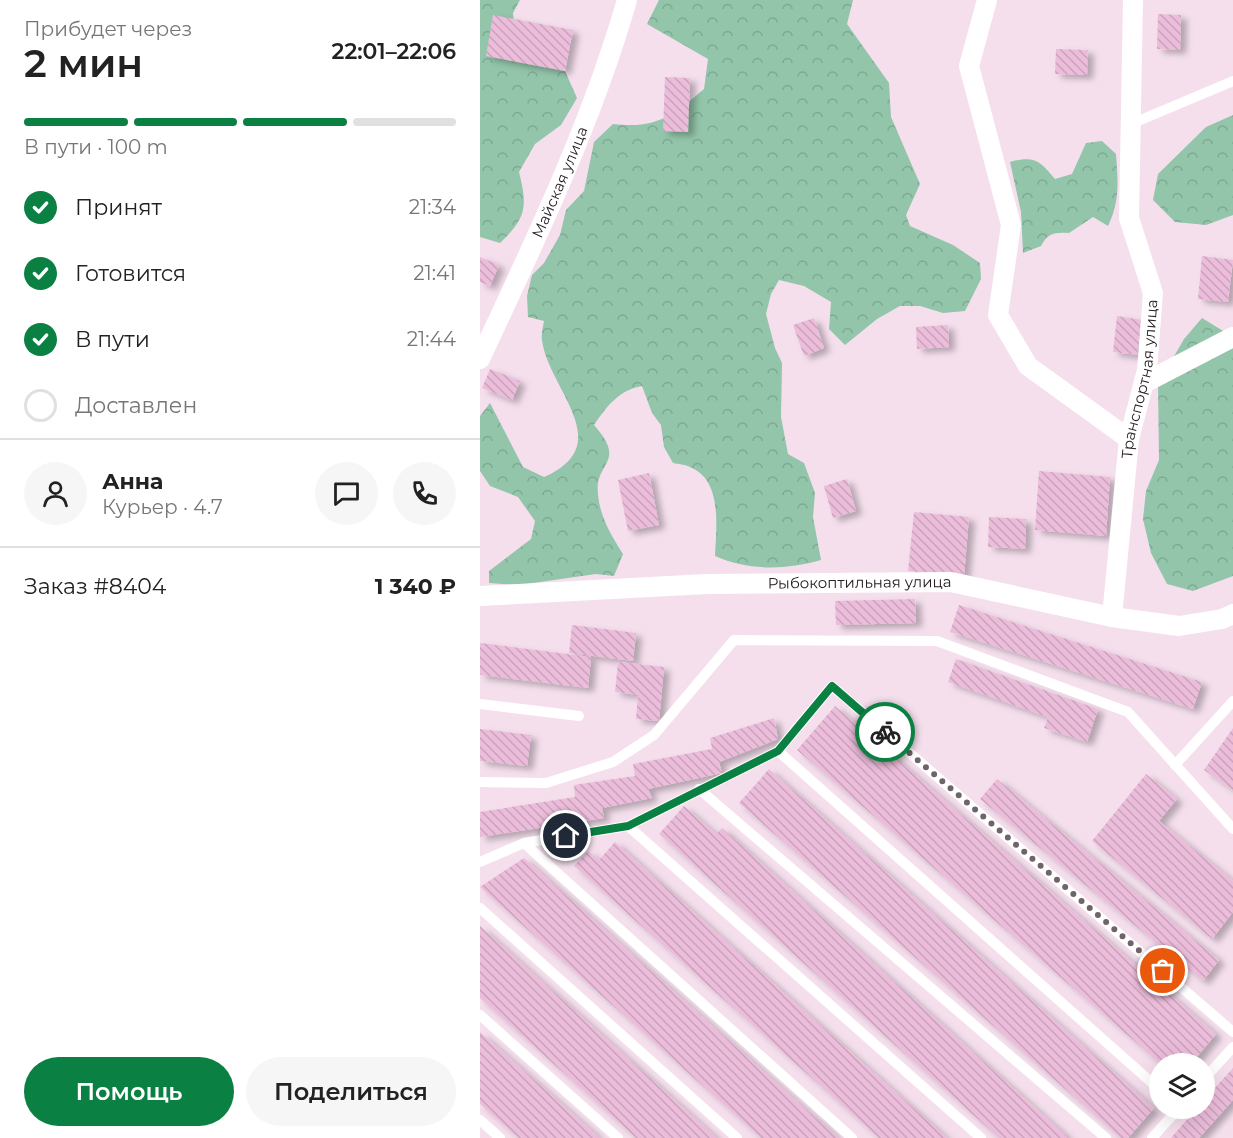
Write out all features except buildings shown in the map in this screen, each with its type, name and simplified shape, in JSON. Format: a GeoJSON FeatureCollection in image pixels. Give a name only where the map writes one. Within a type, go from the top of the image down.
{"type":"FeatureCollection","features":[{"type":"Feature","properties":{"kind":"street","name":"Майская улица"},"geometry":{"type":"LineString","coordinates":[[480,359],[560,190],[609,61],[627,0]]}},
{"type":"Feature","properties":{"kind":"street"},"geometry":{"type":"LineString","coordinates":[[987,0],[969,66],[1011,225],[998,315],[1028,366],[1129,439]]}},
{"type":"Feature","properties":{"kind":"street","name":"Транспортная улица"},"geometry":{"type":"LineString","coordinates":[[1112,617],[1129,439],[1144,383],[1153,294],[1129,218],[1133,0]]}},
{"type":"Feature","properties":{"kind":"street"},"geometry":{"type":"LineString","coordinates":[[1144,383],[1233,337]]}},
{"type":"Feature","properties":{"kind":"street","name":"Рыбокоптильная улица"},"geometry":{"type":"LineString","coordinates":[[480,596],[706,584],[951,582],[1112,617],[1179,626],[1222,619],[1233,614]]}},
{"type":"Feature","properties":{"kind":"lane"},"geometry":{"type":"LineString","coordinates":[[1131,124],[1233,81]]}},
{"type":"Feature","properties":{"kind":"lane"},"geometry":{"type":"LineString","coordinates":[[480,782],[546,783],[613,762],[654,735],[734,640],[937,641],[1128,712],[1233,828]]}},
{"type":"Feature","properties":{"kind":"lane"},"geometry":{"type":"LineString","coordinates":[[480,862],[524,843],[628,826],[778,751],[832,686],[1233,1032]]}},
{"type":"Feature","properties":{"kind":"lane"},"geometry":{"type":"LineString","coordinates":[[1175,765],[1233,701]]}},
{"type":"Feature","properties":{"kind":"lane"},"geometry":{"type":"LineString","coordinates":[[480,704],[579,716]]}},
{"type":"Feature","properties":{"kind":"lane"},"geometry":{"type":"LineString","coordinates":[[778,751],[1149,1080]]}},
{"type":"Feature","properties":{"kind":"lane"},"geometry":{"type":"LineString","coordinates":[[699,789],[1106,1138]]}},
{"type":"Feature","properties":{"kind":"lane"},"geometry":{"type":"LineString","coordinates":[[628,826],[981,1138]]}},
{"type":"Feature","properties":{"kind":"lane"},"geometry":{"type":"LineString","coordinates":[[524,843],[852,1138]]}},
{"type":"Feature","properties":{"kind":"lane"},"geometry":{"type":"LineString","coordinates":[[480,908],[737,1138]]}},
{"type":"Feature","properties":{"kind":"lane"},"geometry":{"type":"LineString","coordinates":[[480,1015],[618,1138]]}},
{"type":"Feature","properties":{"kind":"lane"},"geometry":{"type":"LineString","coordinates":[[1215,1067],[1233,1047]]}},
{"type":"Feature","properties":{"kind":"lane"},"geometry":{"type":"LineString","coordinates":[[1152,1138],[1169,1119]]}},
{"type":"Feature","properties":{"kind":"lane"},"geometry":{"type":"LineString","coordinates":[[480,1120],[500,1138]]}},
{"type":"Feature","properties":{"kind":"green space"},"geometry":{"type":"Polygon","coordinates":[[[480,0],[520,0],[513,13],[516,44],[565,71],[577,98],[561,125],[535,144],[519,172],[523,212],[515,226],[500,243],[480,237],[480,0]]]}},
{"type":"Feature","properties":{"kind":"green space"},"geometry":{"type":"Polygon","coordinates":[[[659,0],[853,0],[847,24],[889,83],[891,117],[920,184],[906,215],[910,226],[953,245],[980,263],[981,279],[965,311],[943,313],[920,306],[900,306],[877,319],[845,345],[829,329],[831,302],[804,286],[779,280],[771,294],[766,314],[775,348],[782,363],[781,417],[788,454],[804,463],[815,493],[813,517],[821,560],[794,566],[767,567],[741,564],[715,556],[715,508],[709,484],[692,468],[673,463],[664,447],[661,425],[652,413],[642,386],[620,395],[594,425],[604,438],[609,455],[598,483],[599,502],[607,526],[623,554],[614,576],[596,574],[519,585],[489,583],[489,571],[531,539],[535,521],[518,497],[490,486],[480,471],[480,416],[490,403],[523,467],[544,477],[566,464],[576,449],[578,432],[573,414],[547,359],[542,340],[544,321],[528,317],[527,296],[532,275],[544,263],[560,235],[566,210],[584,191],[594,142],[613,124],[641,124],[663,119],[704,89],[708,59],[647,24],[659,0]]]}},
{"type":"Feature","properties":{"kind":"green space"},"geometry":{"type":"Polygon","coordinates":[[[1233,115],[1233,215],[1206,225],[1175,222],[1153,200],[1158,174],[1206,127],[1233,115]]]}},
{"type":"Feature","properties":{"kind":"green space"},"geometry":{"type":"Polygon","coordinates":[[[1102,141],[1116,154],[1117,164],[1118,182],[1115,208],[1108,226],[1093,217],[1069,233],[1056,233],[1049,236],[1041,246],[1023,253],[1021,212],[1010,162],[1025,159],[1036,161],[1055,179],[1072,174],[1086,143],[1102,141]]]}},
{"type":"Feature","properties":{"kind":"green space"},"geometry":{"type":"Polygon","coordinates":[[[1202,318],[1233,337],[1233,576],[1193,591],[1167,584],[1151,553],[1143,519],[1146,491],[1159,460],[1158,384],[1184,339],[1202,318]]]}},
{"type":"Feature","properties":{"kind":"way so far"},"geometry":{"type":"LineString","coordinates":[[885,732],[1163,971]]}},
{"type":"Feature","properties":{"kind":"route"},"geometry":{"type":"LineString","coordinates":[[566,836],[628,826],[778,751],[832,686],[885,732]]}}]}
